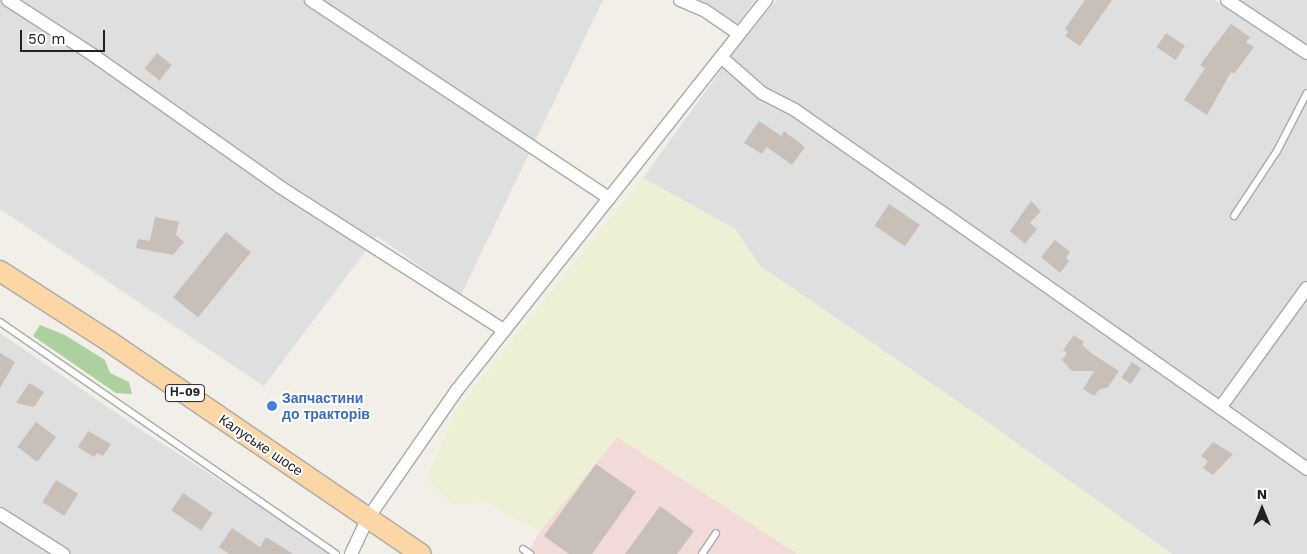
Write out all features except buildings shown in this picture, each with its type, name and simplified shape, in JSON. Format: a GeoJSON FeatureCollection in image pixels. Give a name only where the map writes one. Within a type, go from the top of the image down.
{"type":"FeatureCollection","features":[{"type":"Feature","properties":{"kind":"main road","name":"Калуське шосе"},"geometry":{"type":"LineString","coordinates":[[0,271],[421,554]]}},
{"type":"Feature","properties":{"kind":"street"},"geometry":{"type":"LineString","coordinates":[[8,0],[96,56],[280,187],[504,330]]}},
{"type":"Feature","properties":{"kind":"street"},"geometry":{"type":"LineString","coordinates":[[311,0],[609,198]]}},
{"type":"Feature","properties":{"kind":"street"},"geometry":{"type":"LineString","coordinates":[[680,0],[704,10],[739,34]]}},
{"type":"Feature","properties":{"kind":"street"},"geometry":{"type":"LineString","coordinates":[[351,554],[368,518],[457,390],[766,0]]}},
{"type":"Feature","properties":{"kind":"street"},"geometry":{"type":"LineString","coordinates":[[1227,0],[1307,53]]}},
{"type":"Feature","properties":{"kind":"street"},"geometry":{"type":"LineString","coordinates":[[721,57],[762,92],[811,121],[1307,469]]}},
{"type":"Feature","properties":{"kind":"street"},"geometry":{"type":"LineString","coordinates":[[1220,408],[1307,288]]}},
{"type":"Feature","properties":{"kind":"street"},"geometry":{"type":"LineString","coordinates":[[0,514],[63,554]]}},
{"type":"Feature","properties":{"kind":"lane"},"geometry":{"type":"LineString","coordinates":[[1234,216],[1277,151],[1307,92]]}},
{"type":"Feature","properties":{"kind":"lane"},"geometry":{"type":"LineString","coordinates":[[0,322],[336,554]]}},
{"type":"Feature","properties":{"kind":"lane"},"geometry":{"type":"LineString","coordinates":[[702,554],[716,533]]}},
{"type":"Feature","properties":{"kind":"lane"},"geometry":{"type":"LineString","coordinates":[[523,549],[530,554]]}},
{"type":"Feature","properties":{"kind":"shaded area"},"geometry":{"type":"Polygon","coordinates":[[[0,0],[603,0],[461,295],[377,236],[264,386],[0,209],[0,0]]]}},
{"type":"Feature","properties":{"kind":"shaded area"},"geometry":{"type":"Polygon","coordinates":[[[692,0],[755,0],[737,24],[731,23],[692,0]]]}},
{"type":"Feature","properties":{"kind":"shaded area"},"geometry":{"type":"Polygon","coordinates":[[[777,0],[1215,0],[1307,60],[1307,280],[1286,311],[1307,294],[1307,554],[1172,554],[973,412],[760,266],[735,229],[643,178],[733,53],[777,0]]]}},
{"type":"Feature","properties":{"kind":"shaded area"},"geometry":{"type":"Polygon","coordinates":[[[1235,0],[1307,0],[1307,48],[1235,0]]]}},
{"type":"Feature","properties":{"kind":"shaded area"},"geometry":{"type":"Polygon","coordinates":[[[0,333],[141,430],[335,554],[0,554],[0,333]]]}},
{"type":"Feature","properties":{"kind":"shaded area"},"geometry":{"type":"Polygon","coordinates":[[[617,437],[798,554],[527,554],[540,532],[617,437]]]}},
{"type":"Feature","properties":{"kind":"green space"},"geometry":{"type":"Polygon","coordinates":[[[643,178],[735,229],[760,266],[973,412],[1172,554],[798,554],[617,437],[540,532],[486,503],[454,505],[426,480],[455,412],[643,178]]]}},
{"type":"Feature","properties":{"kind":"green space"},"geometry":{"type":"Polygon","coordinates":[[[40,325],[65,335],[105,360],[110,373],[129,382],[132,394],[116,393],[33,336],[40,325]]]}},
{"type":"Feature","properties":{"kind":"place","name":"Запчастини до тракторів"},"geometry":{"type":"Point","coordinates":[272,406]}}]}
